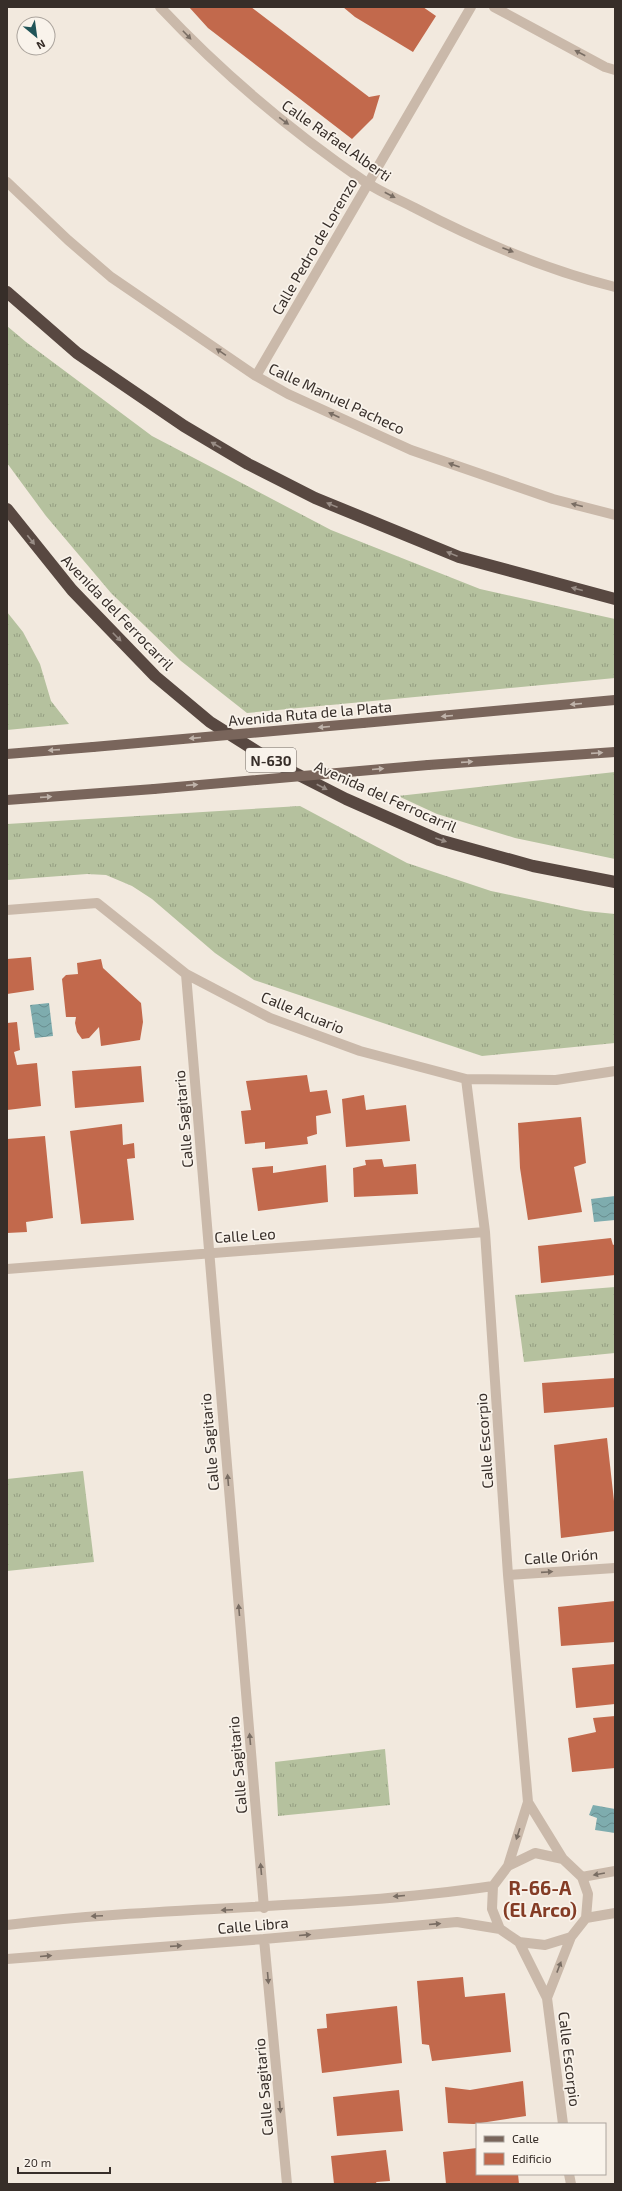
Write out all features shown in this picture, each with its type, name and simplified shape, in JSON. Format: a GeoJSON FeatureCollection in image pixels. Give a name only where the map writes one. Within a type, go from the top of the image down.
{"type":"FeatureCollection","features":[{"type":"Feature","properties":{"kind":"highway"},"geometry":{"type":"LineString","coordinates":[[7,292],[77,353],[184,426],[248,464],[315,498],[459,557],[615,599]]}},
{"type":"Feature","properties":{"kind":"highway","name":"Avenida del Ferrocarril"},"geometry":{"type":"LineString","coordinates":[[7,509],[72,590],[155,676],[210,722],[277,764],[346,799],[440,840],[533,866],[615,882]]}},
{"type":"Feature","properties":{"kind":"main road","name":"Avenida Ruta de la Plata"},"geometry":{"type":"LineString","coordinates":[[7,754],[93,748],[615,700]]}},
{"type":"Feature","properties":{"kind":"main road"},"geometry":{"type":"LineString","coordinates":[[7,800],[154,789],[428,765],[615,752]]}},
{"type":"Feature","properties":{"kind":"street","name":"Calle Rafael Alberti"},"geometry":{"type":"LineString","coordinates":[[160,7],[190,39],[276,116],[368,184],[461,232],[586,280],[615,287]]}},
{"type":"Feature","properties":{"kind":"street","name":"Calle Pedro de Lorenzo"},"geometry":{"type":"LineString","coordinates":[[256,376],[471,7]]}},
{"type":"Feature","properties":{"kind":"street"},"geometry":{"type":"LineString","coordinates":[[494,7],[605,67],[615,70]]}},
{"type":"Feature","properties":{"kind":"street","name":"Calle Manuel Pacheco"},"geometry":{"type":"LineString","coordinates":[[7,182],[68,240],[111,277],[256,376],[292,396],[411,450],[553,499],[615,515]]}},
{"type":"Feature","properties":{"kind":"street","name":"Calle Acuario"},"geometry":{"type":"LineString","coordinates":[[7,910],[98,903],[186,974],[270,1018],[360,1051],[466,1079],[556,1080],[615,1071]]}},
{"type":"Feature","properties":{"kind":"street","name":"Calle Sagitario"},"geometry":{"type":"LineString","coordinates":[[186,974],[264,1908]]}},
{"type":"Feature","properties":{"kind":"street","name":"Calle Escorpio"},"geometry":{"type":"LineString","coordinates":[[466,1079],[485,1232],[508,1575],[528,1802],[508,1866]]}},
{"type":"Feature","properties":{"kind":"street","name":"Calle Leo"},"geometry":{"type":"LineString","coordinates":[[7,1270],[485,1232]]}},
{"type":"Feature","properties":{"kind":"street","name":"Calle Orión"},"geometry":{"type":"LineString","coordinates":[[508,1575],[615,1568]]}},
{"type":"Feature","properties":{"kind":"street","name":"Calle Escorpio"},"geometry":{"type":"LineString","coordinates":[[528,1802],[563,1858]]}},
{"type":"Feature","properties":{"kind":"street"},"geometry":{"type":"LineString","coordinates":[[547,1998],[571,1937],[586,1918],[588,1894],[582,1877],[563,1858],[534,1853],[508,1866],[493,1886],[492,1909],[500,1929],[519,1942],[545,1945],[571,1937]]}},
{"type":"Feature","properties":{"kind":"street"},"geometry":{"type":"LineString","coordinates":[[582,1877],[615,1871]]}},
{"type":"Feature","properties":{"kind":"street","name":"Calle Libra"},"geometry":{"type":"LineString","coordinates":[[7,1924],[59,1918],[264,1908],[455,1891],[493,1886]]}},
{"type":"Feature","properties":{"kind":"street"},"geometry":{"type":"LineString","coordinates":[[586,1918],[615,1913]]}},
{"type":"Feature","properties":{"kind":"street","name":"Calle Libra"},"geometry":{"type":"LineString","coordinates":[[7,1959],[457,1922],[500,1929]]}},
{"type":"Feature","properties":{"kind":"street","name":"Calle Sagitario"},"geometry":{"type":"LineString","coordinates":[[264,1939],[287,2184]]}},
{"type":"Feature","properties":{"kind":"street"},"geometry":{"type":"LineString","coordinates":[[519,1942],[547,1998]]}},
{"type":"Feature","properties":{"kind":"street","name":"Calle Escorpio"},"geometry":{"type":"LineString","coordinates":[[547,1998],[563,2123]]}},
{"type":"Feature","properties":{"kind":"green space"},"geometry":{"type":"Polygon","coordinates":[[[7,326],[26,342],[152,436],[331,530],[480,589],[615,619],[615,678],[247,713],[181,661],[111,593],[46,516],[7,463],[7,326]]]}},
{"type":"Feature","properties":{"kind":"green space"},"geometry":{"type":"Polygon","coordinates":[[[7,612],[23,632],[40,664],[51,701],[69,724],[7,730],[7,612]]]}},
{"type":"Feature","properties":{"kind":"green space"},"geometry":{"type":"Polygon","coordinates":[[[615,772],[615,859],[515,838],[437,814],[398,796],[615,772]]]}},
{"type":"Feature","properties":{"kind":"green space"},"geometry":{"type":"Polygon","coordinates":[[[300,806],[407,863],[491,891],[585,911],[615,914],[615,1043],[482,1056],[254,980],[215,953],[152,899],[132,886],[106,875],[87,874],[7,880],[7,824],[300,806]]]}},
{"type":"Feature","properties":{"kind":"green space"},"geometry":{"type":"Polygon","coordinates":[[[615,1287],[615,1353],[524,1362],[515,1295],[615,1287]]]}},
{"type":"Feature","properties":{"kind":"green space"},"geometry":{"type":"Polygon","coordinates":[[[83,1471],[94,1562],[7,1571],[7,1479],[83,1471]]]}},
{"type":"Feature","properties":{"kind":"green space"},"geometry":{"type":"Polygon","coordinates":[[[385,1749],[390,1805],[278,1816],[275,1762],[385,1749]]]}},
{"type":"Feature","properties":{"kind":"water"},"geometry":{"type":"Polygon","coordinates":[[[49,1003],[53,1036],[35,1038],[30,1005],[49,1003]]]}},
{"type":"Feature","properties":{"kind":"water"},"geometry":{"type":"Polygon","coordinates":[[[615,1196],[615,1220],[594,1222],[591,1199],[615,1196]]]}},
{"type":"Feature","properties":{"kind":"water"},"geometry":{"type":"Polygon","coordinates":[[[593,1805],[615,1809],[615,1833],[595,1830],[597,1818],[589,1815],[593,1805]]]}},
{"type":"Feature","properties":{"kind":"building"},"geometry":{"type":"Polygon","coordinates":[[[189,7],[251,7],[369,97],[380,95],[373,118],[352,139],[208,28],[189,7]]]}},
{"type":"Feature","properties":{"kind":"building"},"geometry":{"type":"Polygon","coordinates":[[[343,7],[423,7],[436,16],[413,52],[355,17],[343,7]]]}},
{"type":"Feature","properties":{"kind":"building"},"geometry":{"type":"Polygon","coordinates":[[[31,957],[34,990],[7,994],[7,959],[31,957]]]}},
{"type":"Feature","properties":{"kind":"building"},"geometry":{"type":"Polygon","coordinates":[[[101,959],[103,968],[141,1003],[143,1022],[140,1040],[101,1046],[99,1027],[89,1038],[82,1039],[77,1032],[75,1023],[76,1017],[66,1017],[62,979],[66,975],[78,974],[77,963],[101,959]]]}},
{"type":"Feature","properties":{"kind":"building"},"geometry":{"type":"Polygon","coordinates":[[[17,1022],[20,1050],[14,1052],[17,1065],[37,1063],[41,1106],[7,1110],[7,1023],[17,1022]]]}},
{"type":"Feature","properties":{"kind":"building"},"geometry":{"type":"Polygon","coordinates":[[[141,1066],[144,1102],[75,1108],[72,1071],[141,1066]]]}},
{"type":"Feature","properties":{"kind":"building"},"geometry":{"type":"Polygon","coordinates":[[[307,1075],[310,1092],[327,1090],[331,1113],[316,1116],[317,1134],[307,1137],[308,1144],[265,1149],[265,1142],[245,1144],[241,1111],[251,1110],[246,1081],[307,1075]]]}},
{"type":"Feature","properties":{"kind":"building"},"geometry":{"type":"Polygon","coordinates":[[[364,1095],[366,1110],[406,1105],[410,1141],[346,1147],[342,1099],[364,1095]]]}},
{"type":"Feature","properties":{"kind":"building"},"geometry":{"type":"Polygon","coordinates":[[[581,1117],[586,1163],[574,1167],[582,1212],[528,1220],[520,1168],[518,1123],[581,1117]]]}},
{"type":"Feature","properties":{"kind":"building"},"geometry":{"type":"Polygon","coordinates":[[[122,1124],[123,1145],[134,1143],[135,1158],[127,1159],[134,1220],[81,1224],[70,1131],[122,1124]]]}},
{"type":"Feature","properties":{"kind":"building"},"geometry":{"type":"Polygon","coordinates":[[[45,1136],[53,1218],[26,1222],[27,1232],[7,1233],[7,1139],[45,1136]]]}},
{"type":"Feature","properties":{"kind":"building"},"geometry":{"type":"Polygon","coordinates":[[[382,1159],[384,1167],[416,1164],[418,1194],[354,1197],[353,1168],[366,1165],[365,1160],[382,1159]]]}},
{"type":"Feature","properties":{"kind":"building"},"geometry":{"type":"Polygon","coordinates":[[[326,1165],[328,1202],[258,1211],[252,1168],[273,1166],[273,1173],[326,1165]]]}},
{"type":"Feature","properties":{"kind":"building"},"geometry":{"type":"Polygon","coordinates":[[[611,1238],[613,1245],[615,1244],[615,1275],[541,1283],[538,1246],[611,1238]]]}},
{"type":"Feature","properties":{"kind":"building"},"geometry":{"type":"Polygon","coordinates":[[[615,1378],[615,1407],[544,1413],[542,1383],[615,1378]]]}},
{"type":"Feature","properties":{"kind":"building"},"geometry":{"type":"Polygon","coordinates":[[[607,1438],[615,1510],[615,1531],[561,1538],[554,1445],[607,1438]]]}},
{"type":"Feature","properties":{"kind":"building"},"geometry":{"type":"Polygon","coordinates":[[[615,1601],[615,1642],[561,1646],[558,1607],[615,1601]]]}},
{"type":"Feature","properties":{"kind":"building"},"geometry":{"type":"Polygon","coordinates":[[[615,1664],[615,1704],[576,1708],[572,1668],[615,1664]]]}},
{"type":"Feature","properties":{"kind":"building"},"geometry":{"type":"Polygon","coordinates":[[[615,1716],[615,1768],[572,1772],[568,1738],[596,1732],[593,1718],[615,1716]]]}},
{"type":"Feature","properties":{"kind":"building"},"geometry":{"type":"Polygon","coordinates":[[[463,1977],[465,1997],[505,1993],[511,2052],[432,2061],[429,2045],[422,2044],[417,1981],[463,1977]]]}},
{"type":"Feature","properties":{"kind":"building"},"geometry":{"type":"Polygon","coordinates":[[[397,2006],[402,2063],[322,2073],[317,2029],[327,2028],[326,2014],[397,2006]]]}},
{"type":"Feature","properties":{"kind":"building"},"geometry":{"type":"Polygon","coordinates":[[[523,2081],[526,2116],[474,2124],[448,2123],[445,2087],[470,2090],[523,2081]]]}},
{"type":"Feature","properties":{"kind":"building"},"geometry":{"type":"Polygon","coordinates":[[[399,2090],[403,2131],[337,2136],[333,2097],[399,2090]]]}},
{"type":"Feature","properties":{"kind":"building"},"geometry":{"type":"Polygon","coordinates":[[[476,2148],[476,2175],[518,2175],[519,2184],[446,2184],[443,2152],[476,2148]]]}},
{"type":"Feature","properties":{"kind":"building"},"geometry":{"type":"Polygon","coordinates":[[[386,2150],[390,2181],[376,2182],[377,2184],[334,2184],[331,2156],[386,2150]]]}},
{"type":"Feature","properties":{"kind":"district","name":"R-66-A (El Arco)"},"geometry":{"type":"Point","coordinates":[540,1898]}}]}
